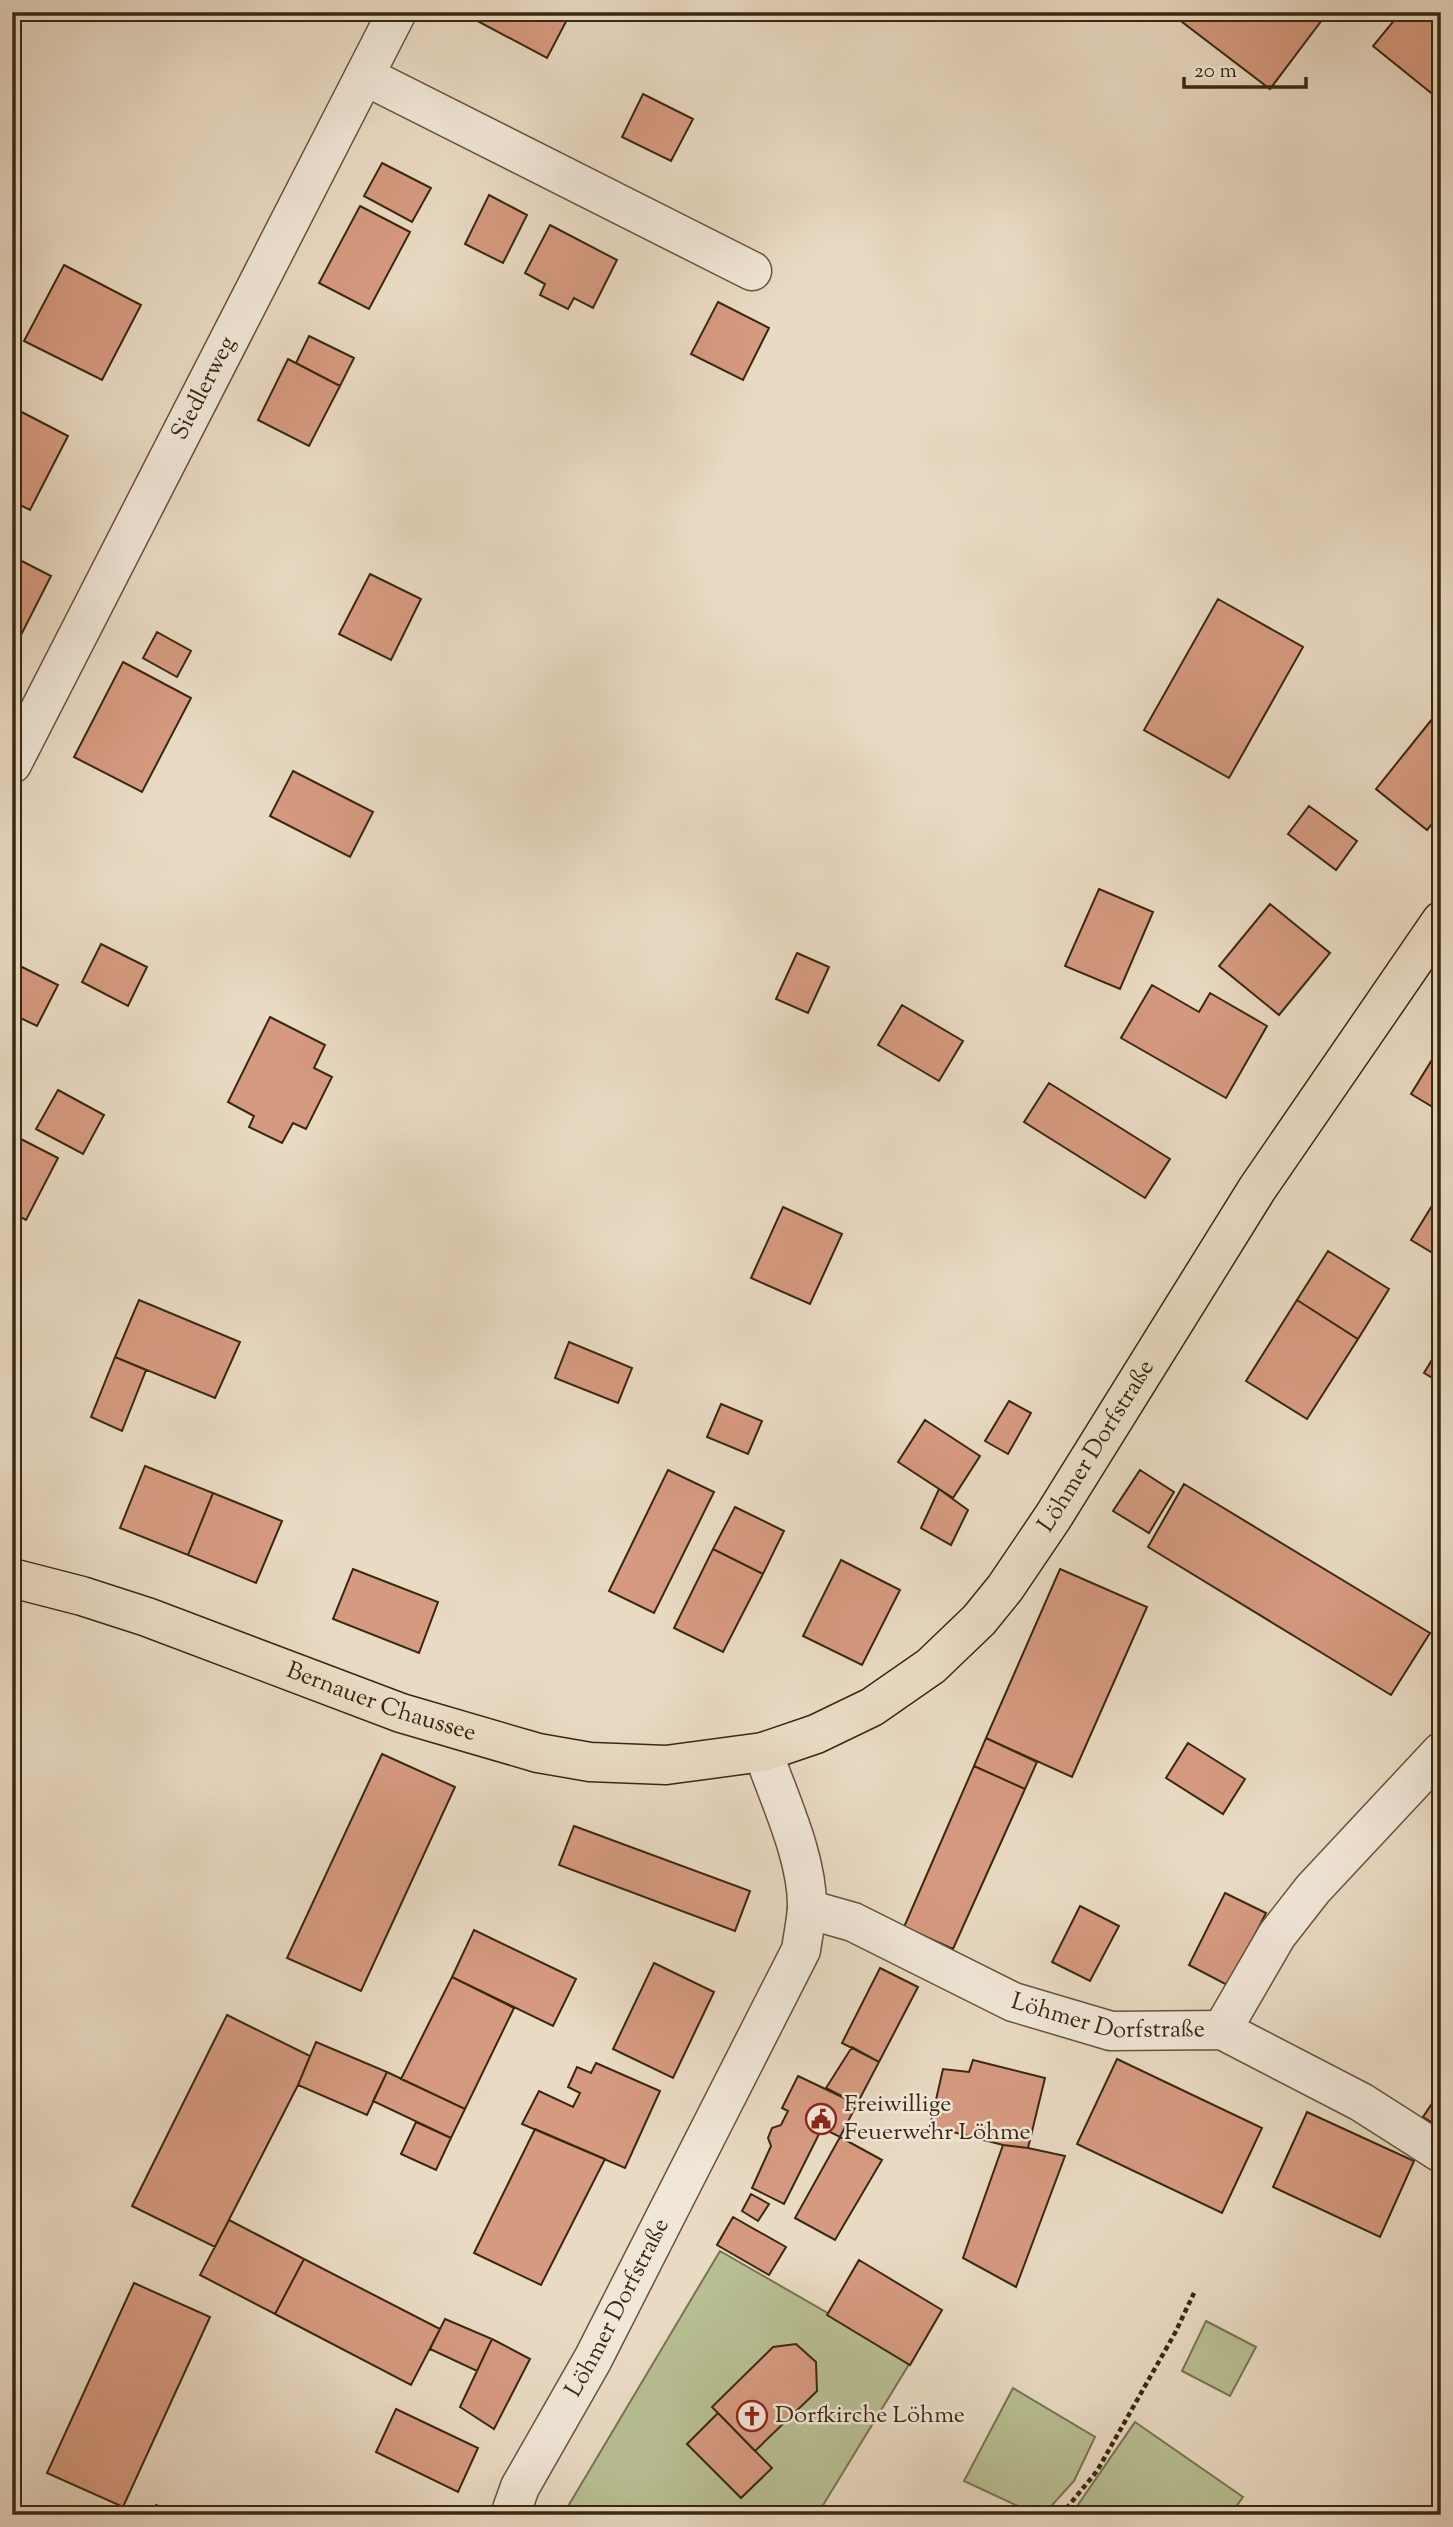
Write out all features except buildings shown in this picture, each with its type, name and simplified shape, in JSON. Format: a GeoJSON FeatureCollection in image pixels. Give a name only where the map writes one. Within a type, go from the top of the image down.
{"type":"FeatureCollection","features":[{"type":"Feature","properties":{"kind":"main road","name":"Löhmer Dorfstraße"},"geometry":{"type":"LineString","coordinates":[[763,1752],[816,1734],[872,1707],[952,1649],[988,1610],[1039,1540],[1256,1189],[1441,921]]}},
{"type":"Feature","properties":{"kind":"main road","name":"Bernauer Chaussee"},"geometry":{"type":"LineString","coordinates":[[12,1578],[82,1596],[147,1617],[401,1713],[538,1754],[590,1762],[666,1765],[763,1752]]}},
{"type":"Feature","properties":{"kind":"street","name":"Siedlerweg"},"geometry":{"type":"LineString","coordinates":[[12,764],[397,12]]}},
{"type":"Feature","properties":{"kind":"street"},"geometry":{"type":"LineString","coordinates":[[365,76],[751,271]]}},
{"type":"Feature","properties":{"kind":"street","name":"Löhmer Dorfstraße"},"geometry":{"type":"LineString","coordinates":[[510,2515],[520,2487],[593,2359],[801,1950],[807,1909],[805,1886],[795,1843],[763,1752]]}},
{"type":"Feature","properties":{"kind":"street"},"geometry":{"type":"LineString","coordinates":[[1222,2030],[1277,1935],[1312,1889],[1441,1752]]}},
{"type":"Feature","properties":{"kind":"street","name":"Löhmer Dorfstraße"},"geometry":{"type":"LineString","coordinates":[[807,1909],[853,1922],[1013,2002],[1111,2031],[1222,2030],[1361,2102],[1441,2153]]}},
{"type":"Feature","properties":{"kind":"path"},"geometry":{"type":"LineString","coordinates":[[1061,2515],[1097,2471],[1175,2333],[1194,2293]]}},
{"type":"Feature","properties":{"kind":"green space"},"geometry":{"type":"Polygon","coordinates":[[[720,2251],[911,2361],[817,2515],[564,2513],[720,2251]]]}},
{"type":"Feature","properties":{"kind":"green space"},"geometry":{"type":"Polygon","coordinates":[[[1206,2321],[1256,2347],[1230,2396],[1182,2371],[1206,2321]]]}},
{"type":"Feature","properties":{"kind":"green space"},"geometry":{"type":"Polygon","coordinates":[[[1013,2388],[1095,2437],[1074,2481],[1043,2515],[1037,2515],[964,2481],[1013,2388]]]}},
{"type":"Feature","properties":{"kind":"green space"},"geometry":{"type":"Polygon","coordinates":[[[1135,2422],[1243,2497],[1230,2515],[1071,2515],[1135,2422]]]}},
{"type":"Feature","properties":{"kind":"place","name":"Freiwillige Feuerwehr Löhme"},"geometry":{"type":"Point","coordinates":[821,2119]}},
{"type":"Feature","properties":{"kind":"place","name":"Dorfkirche Löhme"},"geometry":{"type":"Point","coordinates":[752,2416]}}]}
